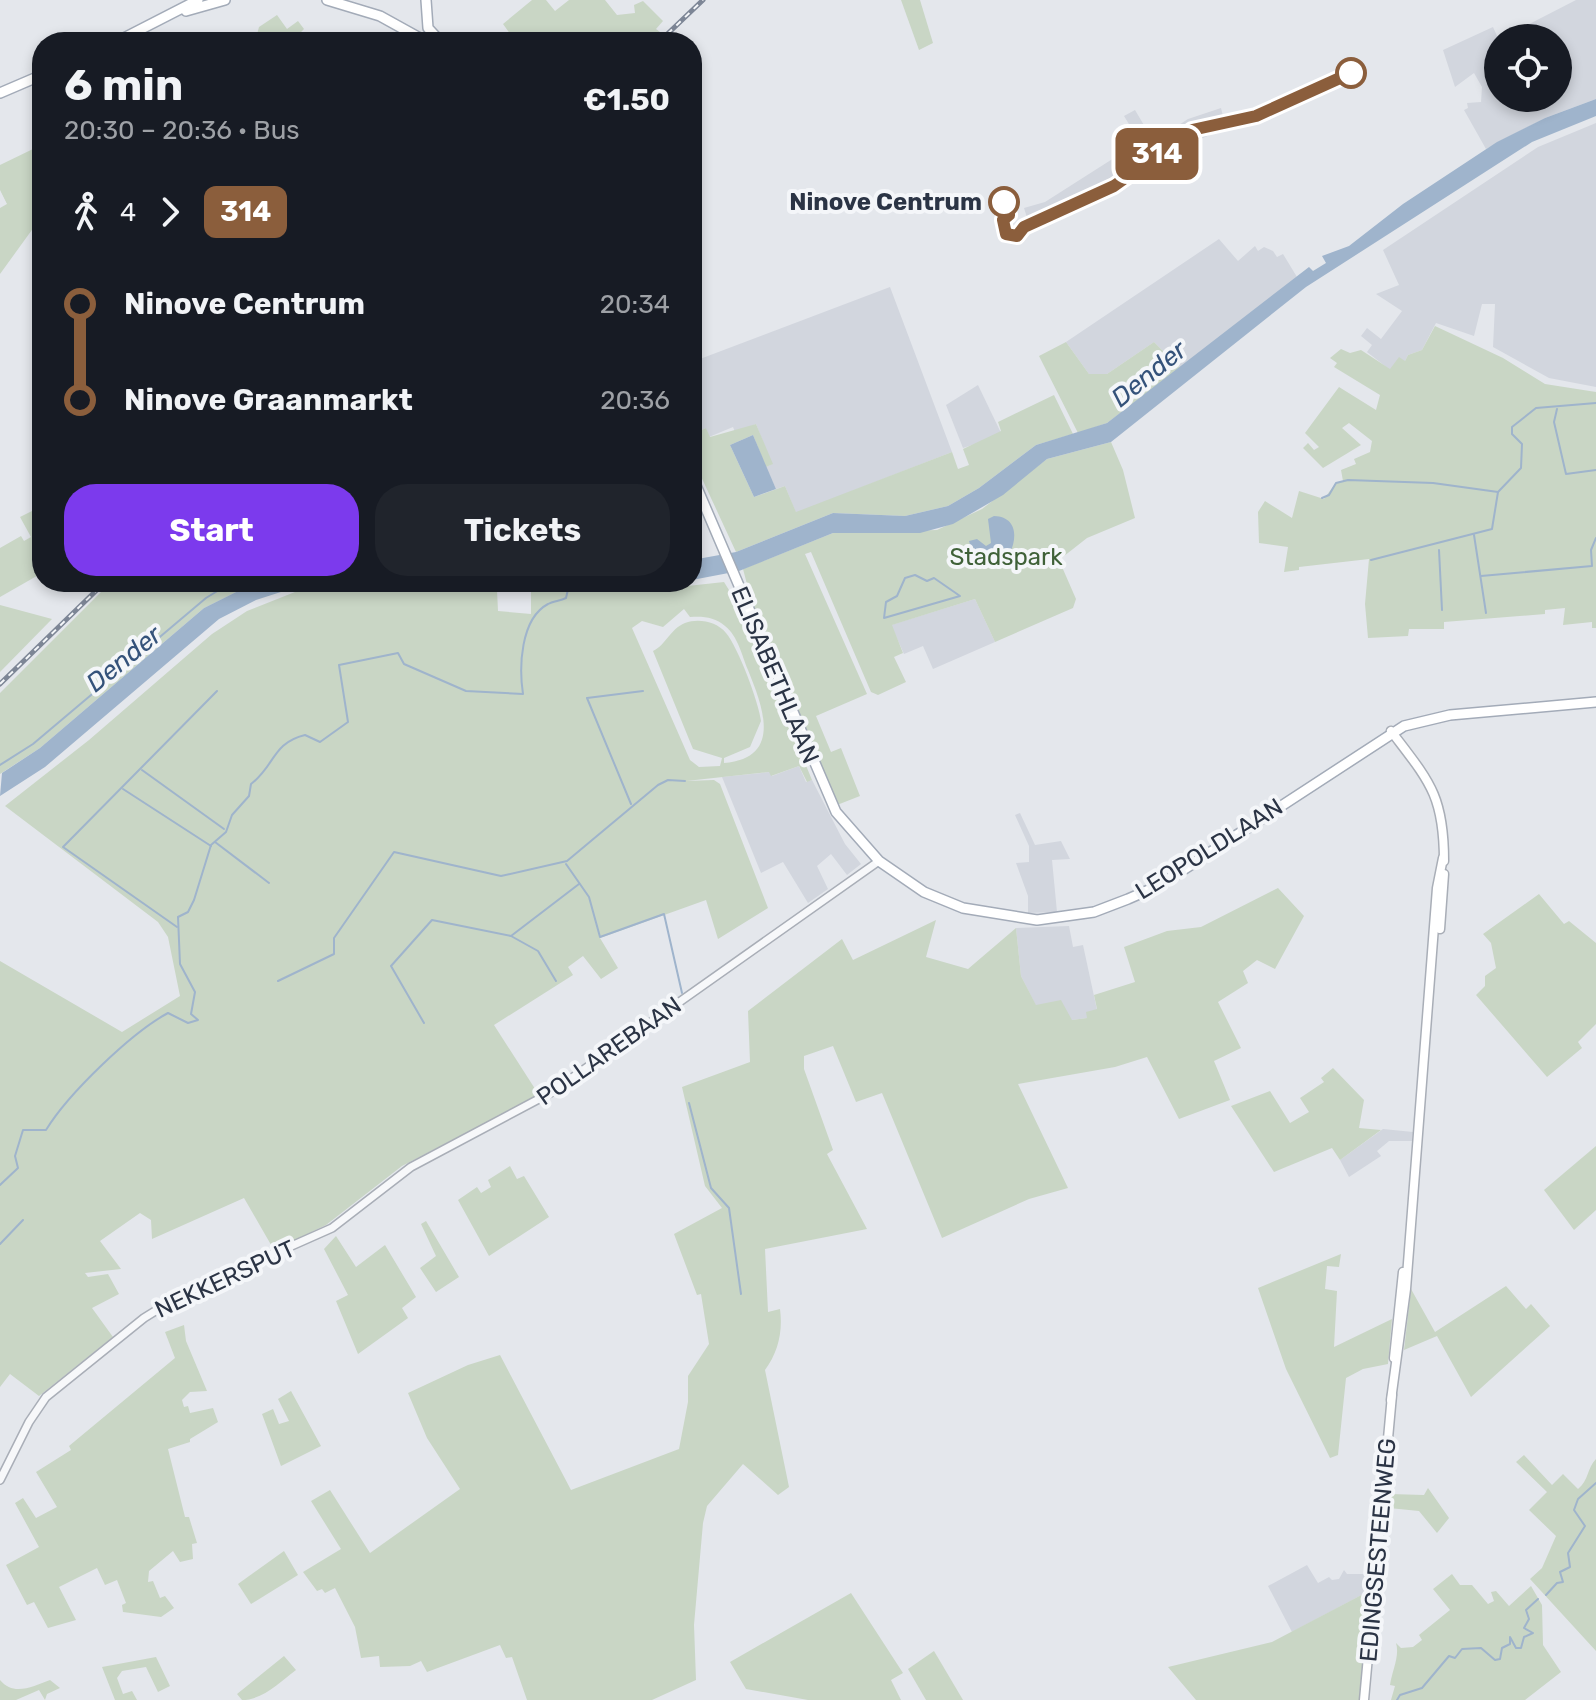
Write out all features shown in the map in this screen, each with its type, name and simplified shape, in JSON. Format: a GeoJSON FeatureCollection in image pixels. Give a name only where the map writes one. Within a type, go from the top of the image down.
{"type":"FeatureCollection","features":[{"type":"Feature","properties":{"kind":"main road"},"geometry":{"type":"LineString","coordinates":[[137,32],[198,0]]}},
{"type":"Feature","properties":{"kind":"main road"},"geometry":{"type":"LineString","coordinates":[[168,17],[225,0]]}},
{"type":"Feature","properties":{"kind":"main road"},"geometry":{"type":"LineString","coordinates":[[327,0],[358,8],[411,32]]}},
{"type":"Feature","properties":{"kind":"main road"},"geometry":{"type":"LineString","coordinates":[[426,0],[425,20],[432,32]]}},
{"type":"Feature","properties":{"kind":"main road"},"geometry":{"type":"LineString","coordinates":[[404,28],[419,26],[425,20]]}},
{"type":"Feature","properties":{"kind":"main road"},"geometry":{"type":"LineString","coordinates":[[0,93],[32,79]]}},
{"type":"Feature","properties":{"kind":"main road","name":"ELISABETHLAAN"},"geometry":{"type":"LineString","coordinates":[[702,500],[824,790],[852,835],[879,861]]}},
{"type":"Feature","properties":{"kind":"main road","name":"LEOPOLDLAAN"},"geometry":{"type":"LineString","coordinates":[[879,861],[924,892],[963,908],[1037,920],[1094,912],[1160,885],[1391,731],[1450,715],[1596,702]]}},
{"type":"Feature","properties":{"kind":"main road","name":"EDINGSESTEENWEG"},"geometry":{"type":"LineString","coordinates":[[1364,1700],[1399,1289],[1408,1243],[1431,1000],[1437,888],[1443,858],[1442,816],[1438,805],[1421,767],[1391,731]]}},
{"type":"Feature","properties":{"kind":"street","name":"POLLAREBAAN"},"geometry":{"type":"LineString","coordinates":[[332,1228],[411,1167],[552,1092],[879,861]]}},
{"type":"Feature","properties":{"kind":"street","name":"NEKKERSPUT"},"geometry":{"type":"LineString","coordinates":[[0,1480],[29,1422],[46,1397],[144,1318],[181,1295],[332,1228]]}},
{"type":"Feature","properties":{"kind":"shaded area"},"geometry":{"type":"Polygon","coordinates":[[[1576,0],[1596,0],[1596,99],[1572,108],[1572,24],[1529,24],[1576,0]]]}},
{"type":"Feature","properties":{"kind":"shaded area"},"geometry":{"type":"Polygon","coordinates":[[[1484,31],[1484,112],[1561,112],[1486,149],[1464,110],[1468,108],[1467,103],[1481,102],[1482,87],[1474,73],[1455,87],[1443,50],[1484,31]]]}},
{"type":"Feature","properties":{"kind":"shaded area"},"geometry":{"type":"Polygon","coordinates":[[[1221,108],[1226,128],[1191,143],[1111,195],[1031,230],[1024,208],[1045,202],[1136,144],[1137,137],[1124,116],[1135,110],[1151,137],[1159,138],[1188,119],[1221,108]]]}},
{"type":"Feature","properties":{"kind":"shaded area"},"geometry":{"type":"Polygon","coordinates":[[[1596,123],[1596,387],[1549,378],[1493,347],[1495,304],[1482,304],[1474,336],[1436,323],[1422,350],[1408,355],[1405,361],[1390,370],[1367,352],[1372,345],[1361,336],[1367,328],[1381,339],[1402,311],[1376,294],[1399,285],[1383,250],[1538,147],[1596,123]]]}},
{"type":"Feature","properties":{"kind":"shaded area"},"geometry":{"type":"Polygon","coordinates":[[[1219,239],[1238,261],[1255,246],[1258,251],[1264,247],[1273,251],[1277,257],[1283,254],[1297,277],[1180,368],[1154,342],[1107,374],[1089,374],[1066,342],[1219,239]]]}},
{"type":"Feature","properties":{"kind":"shaded area"},"geometry":{"type":"Polygon","coordinates":[[[890,287],[952,452],[796,513],[785,486],[776,489],[766,467],[772,464],[756,424],[735,432],[733,427],[709,437],[706,428],[702,430],[702,358],[890,287]]]}},
{"type":"Feature","properties":{"kind":"shaded area"},"geometry":{"type":"Polygon","coordinates":[[[978,385],[1002,435],[963,448],[946,405],[978,385]]]}},
{"type":"Feature","properties":{"kind":"shaded area"},"geometry":{"type":"Polygon","coordinates":[[[975,599],[995,642],[933,669],[923,646],[904,654],[891,625],[975,599]]]}},
{"type":"Feature","properties":{"kind":"shaded area"},"geometry":{"type":"Polygon","coordinates":[[[799,766],[806,782],[812,780],[845,844],[861,864],[847,875],[831,854],[817,866],[828,889],[808,903],[783,862],[761,873],[722,777],[770,772],[772,776],[799,766]]]}},
{"type":"Feature","properties":{"kind":"shaded area"},"geometry":{"type":"Polygon","coordinates":[[[1020,813],[1035,845],[1061,841],[1070,859],[1052,860],[1057,912],[1028,913],[1028,896],[1016,863],[1029,862],[1029,846],[1015,815],[1020,813]]]}},
{"type":"Feature","properties":{"kind":"shaded area"},"geometry":{"type":"Polygon","coordinates":[[[1069,926],[1073,947],[1083,945],[1097,1010],[1087,1018],[1072,1020],[1036,1006],[1021,976],[1016,928],[1069,926]]]}},
{"type":"Feature","properties":{"kind":"shaded area"},"geometry":{"type":"Polygon","coordinates":[[[1383,1129],[1413,1132],[1412,1141],[1389,1141],[1377,1151],[1381,1156],[1349,1177],[1340,1160],[1383,1129]]]}},
{"type":"Feature","properties":{"kind":"shaded area"},"geometry":{"type":"Polygon","coordinates":[[[1307,1565],[1318,1583],[1329,1577],[1339,1579],[1344,1570],[1347,1574],[1370,1574],[1369,1591],[1292,1632],[1268,1586],[1307,1565]]]}},
{"type":"Feature","properties":{"kind":"green space"},"geometry":{"type":"Polygon","coordinates":[[[532,0],[546,0],[555,11],[569,0],[605,0],[617,15],[635,13],[634,5],[643,1],[663,21],[656,29],[660,32],[509,32],[503,24],[532,0]]]}},
{"type":"Feature","properties":{"kind":"green space"},"geometry":{"type":"Polygon","coordinates":[[[901,0],[920,0],[933,43],[919,50],[901,0]]]}},
{"type":"Feature","properties":{"kind":"green space"},"geometry":{"type":"Polygon","coordinates":[[[277,15],[287,29],[298,21],[304,29],[301,32],[258,32],[259,27],[277,15]]]}},
{"type":"Feature","properties":{"kind":"green space"},"geometry":{"type":"Polygon","coordinates":[[[32,149],[32,230],[0,274],[0,208],[7,204],[0,190],[0,165],[32,149]]]}},
{"type":"Feature","properties":{"kind":"green space"},"geometry":{"type":"Polygon","coordinates":[[[1435,326],[1503,358],[1545,384],[1596,392],[1596,628],[1592,628],[1592,622],[1563,625],[1565,608],[1545,610],[1545,614],[1444,622],[1444,629],[1409,629],[1408,636],[1368,638],[1365,604],[1369,559],[1299,567],[1299,570],[1284,572],[1288,547],[1259,543],[1258,512],[1265,501],[1292,518],[1299,491],[1324,499],[1335,484],[1343,481],[1341,470],[1356,464],[1354,459],[1370,452],[1372,441],[1349,423],[1342,428],[1361,445],[1323,468],[1303,448],[1308,443],[1314,450],[1319,447],[1305,433],[1339,387],[1376,410],[1380,395],[1334,367],[1337,363],[1330,358],[1341,349],[1350,353],[1361,350],[1390,369],[1399,357],[1405,361],[1408,355],[1422,350],[1435,326]]]}},
{"type":"Feature","properties":{"kind":"green space"},"geometry":{"type":"Polygon","coordinates":[[[1066,342],[1089,374],[1107,374],[1154,342],[1180,368],[1107,423],[1078,433],[1039,356],[1066,342]]]}},
{"type":"Feature","properties":{"kind":"green space"},"geometry":{"type":"Polygon","coordinates":[[[1054,395],[1073,434],[1036,445],[979,488],[948,506],[905,516],[833,513],[736,552],[702,479],[702,430],[706,428],[710,437],[756,424],[773,464],[766,467],[753,435],[730,445],[754,497],[785,486],[796,512],[952,452],[958,469],[969,465],[963,449],[1001,431],[998,422],[1054,395]]]}},
{"type":"Feature","properties":{"kind":"green space","name":"Stadspark"},"geometry":{"type":"Polygon","coordinates":[[[1111,442],[1123,470],[1135,518],[1087,538],[1059,560],[1076,599],[1073,608],[995,642],[975,599],[892,625],[903,653],[894,657],[906,682],[878,695],[871,692],[811,552],[805,554],[867,694],[816,716],[831,752],[841,748],[860,796],[837,805],[753,607],[743,569],[833,533],[937,530],[982,509],[1047,459],[1111,442]]]}},
{"type":"Feature","properties":{"kind":"green space"},"geometry":{"type":"Polygon","coordinates":[[[32,511],[32,579],[0,597],[0,548],[21,536],[24,541],[31,537],[20,517],[32,511]]]}},
{"type":"Feature","properties":{"kind":"green space"},"geometry":{"type":"Polygon","coordinates":[[[724,582],[742,611],[812,780],[807,782],[799,766],[771,776],[769,772],[686,781],[714,780],[720,784],[768,908],[718,939],[706,900],[600,938],[618,968],[601,979],[583,956],[568,967],[573,975],[494,1025],[539,1095],[402,1166],[326,1225],[274,1250],[244,1198],[152,1239],[151,1220],[140,1213],[100,1241],[121,1269],[85,1273],[88,1277],[108,1274],[119,1294],[92,1308],[113,1337],[39,1396],[10,1374],[0,1387],[0,961],[122,1032],[180,996],[168,937],[158,922],[5,806],[89,740],[212,634],[247,611],[295,592],[497,592],[498,611],[531,614],[531,592],[702,592],[702,584],[724,582]],[[684,609],[663,627],[642,621],[632,628],[690,760],[699,767],[720,766],[722,758],[693,749],[653,651],[685,623],[702,621],[722,629],[736,650],[756,702],[761,721],[750,747],[724,758],[724,763],[743,759],[755,751],[762,741],[764,728],[759,699],[739,646],[725,626],[704,617],[690,617],[684,609]]]}},
{"type":"Feature","properties":{"kind":"green space"},"geometry":{"type":"Polygon","coordinates":[[[101,592],[236,592],[204,608],[40,748],[0,774],[0,693],[101,592]]]}},
{"type":"Feature","properties":{"kind":"green space"},"geometry":{"type":"Polygon","coordinates":[[[0,605],[52,619],[0,672],[0,605]]]}},
{"type":"Feature","properties":{"kind":"green space"},"geometry":{"type":"Polygon","coordinates":[[[1278,888],[1304,916],[1275,969],[1257,960],[1243,971],[1248,983],[1218,1002],[1241,1048],[1214,1061],[1230,1100],[1179,1119],[1147,1057],[1115,1067],[1018,1084],[1068,1188],[1029,1199],[942,1238],[882,1093],[856,1102],[833,1046],[804,1056],[804,1069],[833,1150],[827,1154],[867,1229],[765,1249],[768,1312],[780,1309],[781,1326],[776,1349],[765,1370],[789,1487],[778,1495],[743,1464],[707,1506],[694,1625],[696,1680],[652,1700],[527,1700],[512,1657],[506,1658],[500,1645],[427,1672],[421,1661],[410,1666],[380,1667],[379,1656],[361,1658],[355,1627],[335,1588],[325,1593],[322,1589],[317,1591],[303,1572],[341,1549],[311,1501],[330,1490],[370,1553],[460,1489],[427,1438],[408,1393],[468,1365],[500,1355],[571,1490],[679,1449],[688,1402],[688,1376],[709,1344],[701,1294],[697,1295],[674,1234],[722,1208],[705,1186],[682,1087],[750,1062],[748,1011],[842,939],[853,960],[936,920],[926,957],[968,969],[1016,928],[1021,976],[1036,1005],[1061,1000],[1072,1020],[1087,1018],[1086,1012],[1097,1009],[1094,995],[1135,982],[1124,947],[1167,931],[1201,927],[1278,888]]]}},
{"type":"Feature","properties":{"kind":"green space"},"geometry":{"type":"Polygon","coordinates":[[[1539,894],[1564,924],[1569,921],[1596,943],[1596,1024],[1578,1042],[1582,1048],[1547,1077],[1476,995],[1485,986],[1485,976],[1496,968],[1491,943],[1483,934],[1539,894]]]}},
{"type":"Feature","properties":{"kind":"green space"},"geometry":{"type":"Polygon","coordinates":[[[1333,1068],[1364,1100],[1359,1128],[1381,1130],[1340,1160],[1332,1148],[1274,1172],[1231,1106],[1270,1091],[1290,1123],[1309,1112],[1300,1098],[1324,1082],[1321,1078],[1333,1068]]]}},
{"type":"Feature","properties":{"kind":"green space"},"geometry":{"type":"Polygon","coordinates":[[[1596,1146],[1596,1210],[1574,1230],[1544,1190],[1596,1146]]]}},
{"type":"Feature","properties":{"kind":"green space"},"geometry":{"type":"Polygon","coordinates":[[[510,1166],[517,1179],[524,1176],[549,1217],[489,1256],[458,1200],[477,1187],[481,1193],[491,1187],[488,1180],[510,1166]]]}},
{"type":"Feature","properties":{"kind":"green space"},"geometry":{"type":"Polygon","coordinates":[[[426,1221],[459,1277],[436,1292],[420,1268],[436,1256],[421,1224],[426,1221]]]}},
{"type":"Feature","properties":{"kind":"green space"},"geometry":{"type":"Polygon","coordinates":[[[336,1236],[356,1267],[385,1245],[416,1297],[402,1308],[408,1318],[358,1354],[336,1301],[348,1295],[324,1249],[336,1236]]]}},
{"type":"Feature","properties":{"kind":"green space"},"geometry":{"type":"Polygon","coordinates":[[[1341,1254],[1339,1267],[1327,1266],[1325,1289],[1337,1291],[1334,1347],[1392,1319],[1388,1364],[1363,1369],[1346,1378],[1338,1455],[1330,1458],[1286,1369],[1258,1288],[1341,1254]]]}},
{"type":"Feature","properties":{"kind":"green space"},"geometry":{"type":"Polygon","coordinates":[[[1506,1286],[1526,1309],[1531,1304],[1550,1326],[1471,1397],[1437,1336],[1404,1350],[1411,1289],[1435,1332],[1506,1286]]]}},
{"type":"Feature","properties":{"kind":"green space"},"geometry":{"type":"Polygon","coordinates":[[[184,1325],[186,1341],[207,1391],[190,1392],[182,1400],[184,1407],[188,1406],[190,1413],[213,1408],[218,1422],[190,1439],[190,1442],[168,1449],[185,1517],[189,1517],[197,1543],[192,1544],[193,1559],[180,1562],[173,1551],[149,1571],[148,1582],[153,1581],[160,1598],[165,1596],[174,1608],[161,1617],[123,1612],[122,1605],[126,1603],[117,1580],[105,1585],[97,1568],[59,1587],[76,1620],[48,1628],[34,1602],[27,1605],[6,1565],[39,1547],[15,1503],[23,1498],[36,1518],[57,1507],[36,1472],[71,1450],[69,1446],[175,1358],[165,1332],[184,1325]]]}},
{"type":"Feature","properties":{"kind":"green space"},"geometry":{"type":"Polygon","coordinates":[[[291,1391],[321,1446],[281,1466],[262,1414],[273,1409],[279,1424],[289,1421],[278,1399],[291,1391]]]}},
{"type":"Feature","properties":{"kind":"green space"},"geometry":{"type":"Polygon","coordinates":[[[1524,1455],[1552,1485],[1563,1474],[1578,1489],[1596,1459],[1596,1651],[1530,1579],[1542,1568],[1556,1536],[1529,1510],[1547,1492],[1516,1462],[1524,1455]]]}},
{"type":"Feature","properties":{"kind":"green space"},"geometry":{"type":"Polygon","coordinates":[[[1428,1488],[1449,1518],[1437,1533],[1419,1511],[1389,1508],[1390,1494],[1424,1495],[1428,1488]]]}},
{"type":"Feature","properties":{"kind":"green space"},"geometry":{"type":"Polygon","coordinates":[[[284,1551],[298,1575],[251,1604],[238,1584],[284,1551]]]}},
{"type":"Feature","properties":{"kind":"green space"},"geometry":{"type":"Polygon","coordinates":[[[1452,1574],[1460,1585],[1472,1585],[1488,1604],[1494,1601],[1491,1592],[1496,1591],[1509,1606],[1531,1586],[1542,1605],[1543,1645],[1561,1672],[1525,1700],[1391,1700],[1395,1686],[1390,1685],[1396,1643],[1401,1648],[1413,1647],[1422,1640],[1419,1635],[1450,1610],[1433,1589],[1452,1574]]]}},
{"type":"Feature","properties":{"kind":"green space"},"geometry":{"type":"Polygon","coordinates":[[[1369,1591],[1359,1700],[1196,1700],[1168,1667],[1272,1642],[1369,1591]]]}},
{"type":"Feature","properties":{"kind":"green space"},"geometry":{"type":"Polygon","coordinates":[[[851,1593],[903,1673],[891,1680],[901,1700],[808,1700],[746,1689],[730,1662],[851,1593]]]}},
{"type":"Feature","properties":{"kind":"green space"},"geometry":{"type":"Polygon","coordinates":[[[934,1651],[963,1700],[926,1700],[908,1669],[934,1651]]]}},
{"type":"Feature","properties":{"kind":"green space"},"geometry":{"type":"Polygon","coordinates":[[[284,1656],[296,1670],[264,1694],[242,1700],[237,1694],[284,1656]]]}},
{"type":"Feature","properties":{"kind":"green space"},"geometry":{"type":"Polygon","coordinates":[[[156,1657],[170,1686],[158,1692],[146,1667],[122,1671],[117,1678],[123,1694],[132,1691],[137,1700],[115,1700],[102,1667],[156,1657]]]}},
{"type":"Feature","properties":{"kind":"green space"},"geometry":{"type":"Polygon","coordinates":[[[0,1680],[17,1689],[50,1680],[60,1688],[47,1694],[45,1700],[39,1690],[16,1700],[0,1700],[0,1680]]]}},
{"type":"Feature","properties":{"kind":"water"},"geometry":{"type":"Polygon","coordinates":[[[1596,99],[1596,116],[1532,142],[1306,287],[1111,442],[1047,459],[1003,495],[953,524],[920,533],[833,533],[739,571],[702,578],[702,558],[736,552],[833,513],[905,516],[948,506],[979,488],[1036,445],[1107,423],[1309,267],[1313,271],[1326,263],[1322,256],[1349,246],[1403,204],[1497,142],[1545,118],[1572,112],[1572,108],[1596,99]]]}},
{"type":"Feature","properties":{"kind":"water"},"geometry":{"type":"Polygon","coordinates":[[[753,435],[776,489],[754,497],[730,445],[753,435]]]}},
{"type":"Feature","properties":{"kind":"water"},"geometry":{"type":"Polygon","coordinates":[[[994,516],[1010,522],[1013,545],[1000,567],[990,567],[991,553],[987,552],[977,569],[969,541],[977,539],[986,546],[991,543],[988,519],[994,516]]]}},
{"type":"Feature","properties":{"kind":"water"},"geometry":{"type":"Polygon","coordinates":[[[236,592],[281,592],[256,600],[219,619],[45,767],[0,796],[2,773],[40,748],[204,608],[236,592]]]}},
{"type":"Feature","properties":{"kind":"waterway"},"geometry":{"type":"LineString","coordinates":[[1371,560],[1492,529],[1498,492],[1521,468],[1522,444],[1512,434],[1512,427],[1536,408],[1596,403]]}},
{"type":"Feature","properties":{"kind":"waterway"},"geometry":{"type":"LineString","coordinates":[[1557,409],[1554,422],[1566,474],[1596,470]]}},
{"type":"Feature","properties":{"kind":"waterway"},"geometry":{"type":"LineString","coordinates":[[1322,498],[1329,495],[1336,483],[1348,480],[1433,483],[1498,492]]}},
{"type":"Feature","properties":{"kind":"waterway"},"geometry":{"type":"LineString","coordinates":[[1474,535],[1486,613]]}},
{"type":"Feature","properties":{"kind":"waterway"},"geometry":{"type":"LineString","coordinates":[[1481,576],[1592,566],[1591,550],[1596,538]]}},
{"type":"Feature","properties":{"kind":"waterway"},"geometry":{"type":"LineString","coordinates":[[1439,550],[1442,610]]}},
{"type":"Feature","properties":{"kind":"waterway"},"geometry":{"type":"LineString","coordinates":[[915,575],[927,581],[934,578],[960,596],[884,618],[886,602],[897,596],[905,578],[915,575]]}},
{"type":"Feature","properties":{"kind":"waterway","name":"Dender"},"geometry":{"type":"LineString","coordinates":[[0,765],[33,744],[216,592]]}},
{"type":"Feature","properties":{"kind":"waterway"},"geometry":{"type":"LineString","coordinates":[[0,1185],[18,1168],[15,1156],[23,1130],[46,1130],[69,1099],[119,1049],[168,1013],[188,1023],[198,1020],[191,1014],[195,992],[180,964],[178,917],[188,912],[194,900],[211,845],[226,832],[232,815],[249,796],[251,784],[280,749],[305,735],[320,742],[348,722],[339,665],[398,653],[404,664],[466,691],[523,694],[521,671],[527,632],[539,611],[550,603],[566,598],[567,592]]}},
{"type":"Feature","properties":{"kind":"waterway"},"geometry":{"type":"LineString","coordinates":[[177,927],[63,847],[217,691]]}},
{"type":"Feature","properties":{"kind":"waterway"},"geometry":{"type":"LineString","coordinates":[[631,804],[587,698],[643,691]]}},
{"type":"Feature","properties":{"kind":"waterway"},"geometry":{"type":"LineString","coordinates":[[142,770],[224,829]]}},
{"type":"Feature","properties":{"kind":"waterway"},"geometry":{"type":"LineString","coordinates":[[278,981],[334,954],[334,938],[394,852],[501,876],[567,861],[658,785],[668,780],[685,781]]}},
{"type":"Feature","properties":{"kind":"waterway"},"geometry":{"type":"LineString","coordinates":[[123,789],[211,846]]}},
{"type":"Feature","properties":{"kind":"waterway"},"geometry":{"type":"LineString","coordinates":[[215,842],[269,883]]}},
{"type":"Feature","properties":{"kind":"waterway"},"geometry":{"type":"LineString","coordinates":[[566,864],[589,897],[600,937],[664,914],[682,993]]}},
{"type":"Feature","properties":{"kind":"waterway"},"geometry":{"type":"LineString","coordinates":[[556,981],[538,951],[511,936],[579,884]]}},
{"type":"Feature","properties":{"kind":"waterway"},"geometry":{"type":"LineString","coordinates":[[424,1023],[391,966],[432,920],[511,936]]}},
{"type":"Feature","properties":{"kind":"waterway"},"geometry":{"type":"LineString","coordinates":[[689,1103],[711,1188],[729,1208],[741,1294]]}},
{"type":"Feature","properties":{"kind":"waterway"},"geometry":{"type":"LineString","coordinates":[[0,1244],[23,1220]]}},
{"type":"Feature","properties":{"kind":"waterway"},"geometry":{"type":"LineString","coordinates":[[1546,1595],[1557,1583],[1563,1582],[1560,1572],[1570,1567],[1568,1553],[1585,1526],[1574,1510],[1578,1499],[1596,1483]]}},
{"type":"Feature","properties":{"kind":"waterway"},"geometry":{"type":"LineString","coordinates":[[1397,1700],[1400,1695],[1422,1688],[1449,1656],[1455,1658],[1462,1649],[1481,1648],[1495,1660],[1500,1659],[1502,1648],[1510,1644],[1510,1637],[1516,1648],[1521,1648],[1524,1637],[1533,1633],[1524,1628],[1529,1619],[1526,1610],[1538,1599]]}},
{"type":"Feature","properties":{"kind":"railway"},"geometry":{"type":"LineString","coordinates":[[669,32],[703,0]]}},
{"type":"Feature","properties":{"kind":"railway"},"geometry":{"type":"LineString","coordinates":[[0,684],[95,592]]}},
{"type":"Feature","properties":{"kind":"bus line","name":"314"},"geometry":{"type":"LineString","coordinates":[[1004,202],[1009,215],[1003,220],[1002,228],[1006,234],[1017,236],[1024,227],[1117,185],[1185,133],[1202,126],[1256,116],[1305,91],[1351,73]]}},
{"type":"Feature","properties":{"kind":"place","name":"Ninove Centrum"},"geometry":{"type":"Point","coordinates":[1004,202]}}]}
